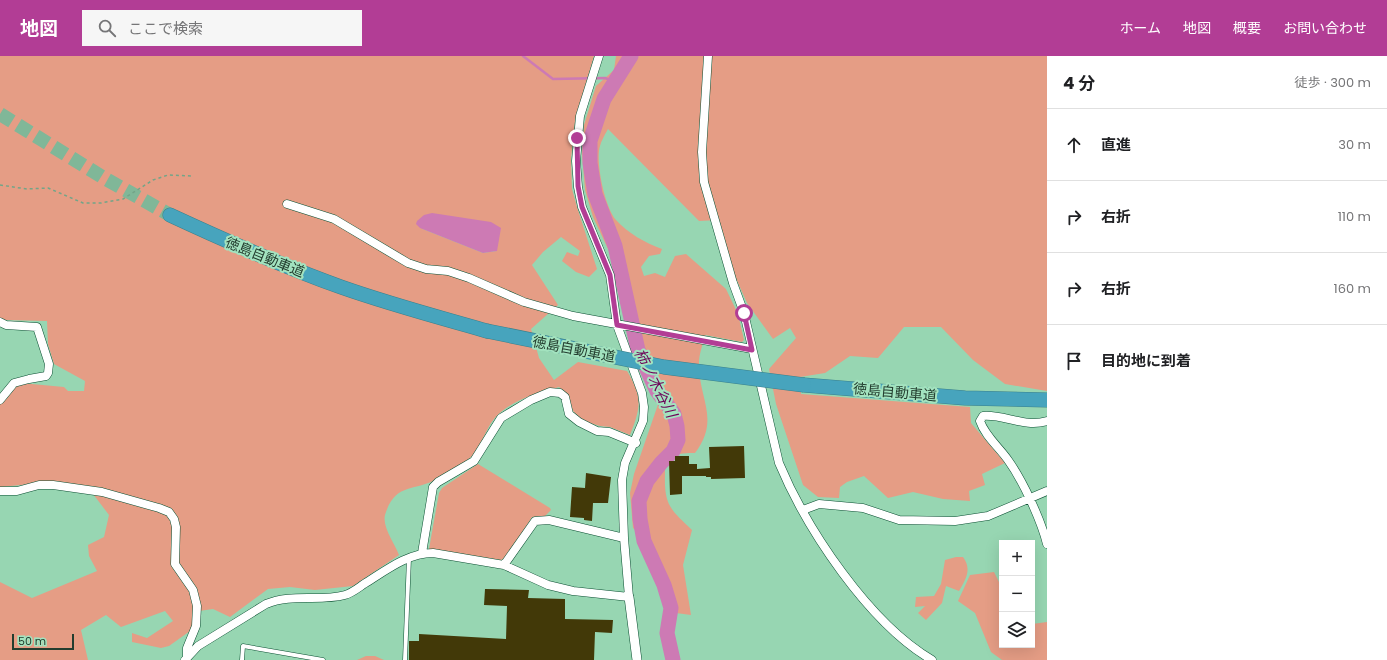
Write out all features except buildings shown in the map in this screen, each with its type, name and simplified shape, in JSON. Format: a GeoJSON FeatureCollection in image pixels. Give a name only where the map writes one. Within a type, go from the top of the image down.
{"type":"FeatureCollection","features":[{"type":"Feature","properties":{"kind":"highway","name":"徳島自動車道"},"geometry":{"type":"LineString","coordinates":[[170,215],[242,248],[341,287],[411,310],[487,331],[664,367],[804,384],[965,398],[1047,400]]}},
{"type":"Feature","properties":{"kind":"street"},"geometry":{"type":"LineString","coordinates":[[599,56],[592,83],[580,116],[576,161],[578,186],[582,207],[610,275],[617,325],[642,393],[644,421],[636,443],[626,463],[622,480],[624,538],[629,597],[637,660]]}},
{"type":"Feature","properties":{"kind":"street"},"geometry":{"type":"LineString","coordinates":[[708,56],[702,152],[704,182],[733,283],[744,313],[779,463],[788,484],[842,573],[864,600],[898,635],[932,660]]}},
{"type":"Feature","properties":{"kind":"street"},"geometry":{"type":"LineString","coordinates":[[288,204],[334,219],[408,263],[426,269],[448,271],[469,278],[524,302],[559,312],[617,325],[752,350]]}},
{"type":"Feature","properties":{"kind":"street"},"geometry":{"type":"LineString","coordinates":[[0,322],[6,325],[37,327],[49,364],[48,373],[46,376],[14,383],[0,400]]}},
{"type":"Feature","properties":{"kind":"street"},"geometry":{"type":"LineString","coordinates":[[422,553],[433,487],[438,482],[474,461],[501,418],[531,400],[550,392],[560,393],[565,397],[570,414],[579,422],[597,431],[609,432],[636,443]]}},
{"type":"Feature","properties":{"kind":"street"},"geometry":{"type":"LineString","coordinates":[[1047,421],[1042,423],[1016,422],[989,416],[983,416],[980,421],[983,429],[1009,462],[1041,523],[1047,544]]}},
{"type":"Feature","properties":{"kind":"street"},"geometry":{"type":"LineString","coordinates":[[0,491],[17,491],[39,484],[53,485],[102,492],[169,512],[174,519],[176,528],[175,564],[193,590],[198,606],[196,626],[187,648],[186,659]]}},
{"type":"Feature","properties":{"kind":"street"},"geometry":{"type":"LineString","coordinates":[[803,510],[819,504],[863,508],[899,520],[955,521],[988,516],[1029,500],[1047,491]]}},
{"type":"Feature","properties":{"kind":"street"},"geometry":{"type":"LineString","coordinates":[[504,565],[535,521],[549,520],[624,538]]}},
{"type":"Feature","properties":{"kind":"street"},"geometry":{"type":"LineString","coordinates":[[186,659],[198,646],[266,604],[291,597],[347,595],[409,558],[422,553],[433,552],[504,565],[548,585],[573,591],[629,597]]}},
{"type":"Feature","properties":{"kind":"lane"},"geometry":{"type":"LineString","coordinates":[[405,660],[409,558]]}},
{"type":"Feature","properties":{"kind":"lane"},"geometry":{"type":"LineString","coordinates":[[242,660],[243,646],[323,660]]}},
{"type":"Feature","properties":{"kind":"path"},"geometry":{"type":"LineString","coordinates":[[0,186],[27,189],[48,188],[82,203],[101,203],[123,199],[153,180],[168,175],[192,176]]}},
{"type":"Feature","properties":{"kind":"shaded area"},"geometry":{"type":"Polygon","coordinates":[[[0,56],[594,56],[575,121],[571,159],[572,189],[597,269],[589,277],[576,272],[562,261],[567,252],[578,256],[580,251],[561,237],[543,252],[532,265],[558,305],[531,329],[539,358],[554,380],[578,362],[627,371],[636,388],[639,402],[630,435],[610,427],[583,421],[573,411],[568,396],[559,387],[524,398],[507,407],[494,419],[472,456],[437,479],[406,490],[394,497],[385,515],[385,525],[399,555],[353,586],[315,590],[290,587],[268,589],[230,617],[213,609],[199,611],[190,631],[169,646],[161,648],[132,642],[132,633],[147,638],[173,621],[165,611],[121,627],[106,615],[81,630],[88,660],[0,660],[0,582],[32,598],[97,571],[89,556],[88,545],[104,537],[109,515],[87,486],[52,482],[0,487],[0,393],[3,394],[21,383],[64,387],[68,391],[84,391],[85,381],[54,364],[48,344],[47,321],[4,320],[0,322],[0,56]],[[420,228],[483,253],[497,251],[420,228]]]}},
{"type":"Feature","properties":{"kind":"shaded area"},"geometry":{"type":"Polygon","coordinates":[[[616,56],[1047,56],[1047,391],[1005,384],[973,360],[941,327],[904,327],[878,358],[850,356],[825,373],[800,377],[801,394],[970,407],[971,423],[1005,463],[982,474],[985,485],[969,491],[970,501],[943,499],[913,492],[888,498],[864,476],[847,482],[840,487],[839,498],[818,497],[803,485],[776,404],[769,369],[796,338],[790,328],[773,339],[747,303],[735,276],[719,220],[699,221],[608,129],[600,145],[599,167],[608,206],[616,220],[631,233],[643,241],[662,249],[660,254],[649,256],[641,267],[644,276],[655,273],[665,277],[675,256],[686,254],[726,289],[738,314],[744,340],[742,342],[705,335],[699,363],[707,419],[703,441],[695,453],[671,457],[666,464],[665,484],[667,500],[678,517],[692,530],[683,565],[691,615],[676,613],[649,542],[633,528],[630,493],[634,474],[663,390],[641,349],[630,296],[593,217],[585,190],[582,153],[584,125],[596,86],[614,70],[616,56]]]}},
{"type":"Feature","properties":{"kind":"shaded area"},"geometry":{"type":"Polygon","coordinates":[[[432,213],[491,222],[501,228],[497,251],[483,253],[420,228],[416,224],[417,221],[424,215],[432,213]]]}},
{"type":"Feature","properties":{"kind":"shaded area"},"geometry":{"type":"Polygon","coordinates":[[[478,464],[551,510],[545,516],[532,517],[508,556],[501,560],[429,549],[439,493],[442,488],[478,464]]]}},
{"type":"Feature","properties":{"kind":"shaded area"},"geometry":{"type":"Polygon","coordinates":[[[963,557],[966,561],[968,570],[964,582],[959,591],[946,586],[942,603],[926,620],[918,613],[925,606],[915,607],[916,597],[934,596],[941,584],[945,560],[963,557]]]}},
{"type":"Feature","properties":{"kind":"shaded area"},"geometry":{"type":"Polygon","coordinates":[[[994,572],[999,582],[999,648],[1035,648],[1035,624],[1047,622],[1047,660],[1002,660],[991,652],[975,613],[958,601],[970,575],[994,572]]]}},
{"type":"Feature","properties":{"kind":"shaded area"},"geometry":{"type":"Polygon","coordinates":[[[366,656],[375,656],[384,660],[357,660],[366,656]]]}},
{"type":"Feature","properties":{"kind":"waterway"},"geometry":{"type":"LineString","coordinates":[[523,56],[553,79],[605,78],[616,82]]}},
{"type":"Feature","properties":{"kind":"waterway","name":"柿ノ木谷川"},"geometry":{"type":"LineString","coordinates":[[631,56],[604,99],[590,141],[590,163],[595,194],[615,246],[638,350],[657,391],[674,414],[677,426],[678,440],[673,451],[661,463],[647,481],[639,501],[640,519],[644,541],[664,585],[671,608],[667,633],[673,660]]}},
{"type":"Feature","properties":{"kind":"tunnel"},"geometry":{"type":"LineString","coordinates":[[0,114],[104,178],[170,215]]}},
{"type":"Feature","properties":{"kind":"route"},"geometry":{"type":"LineString","coordinates":[[577,138],[576,161],[578,186],[582,207],[610,275],[617,325],[752,350],[744,313]]}}]}
